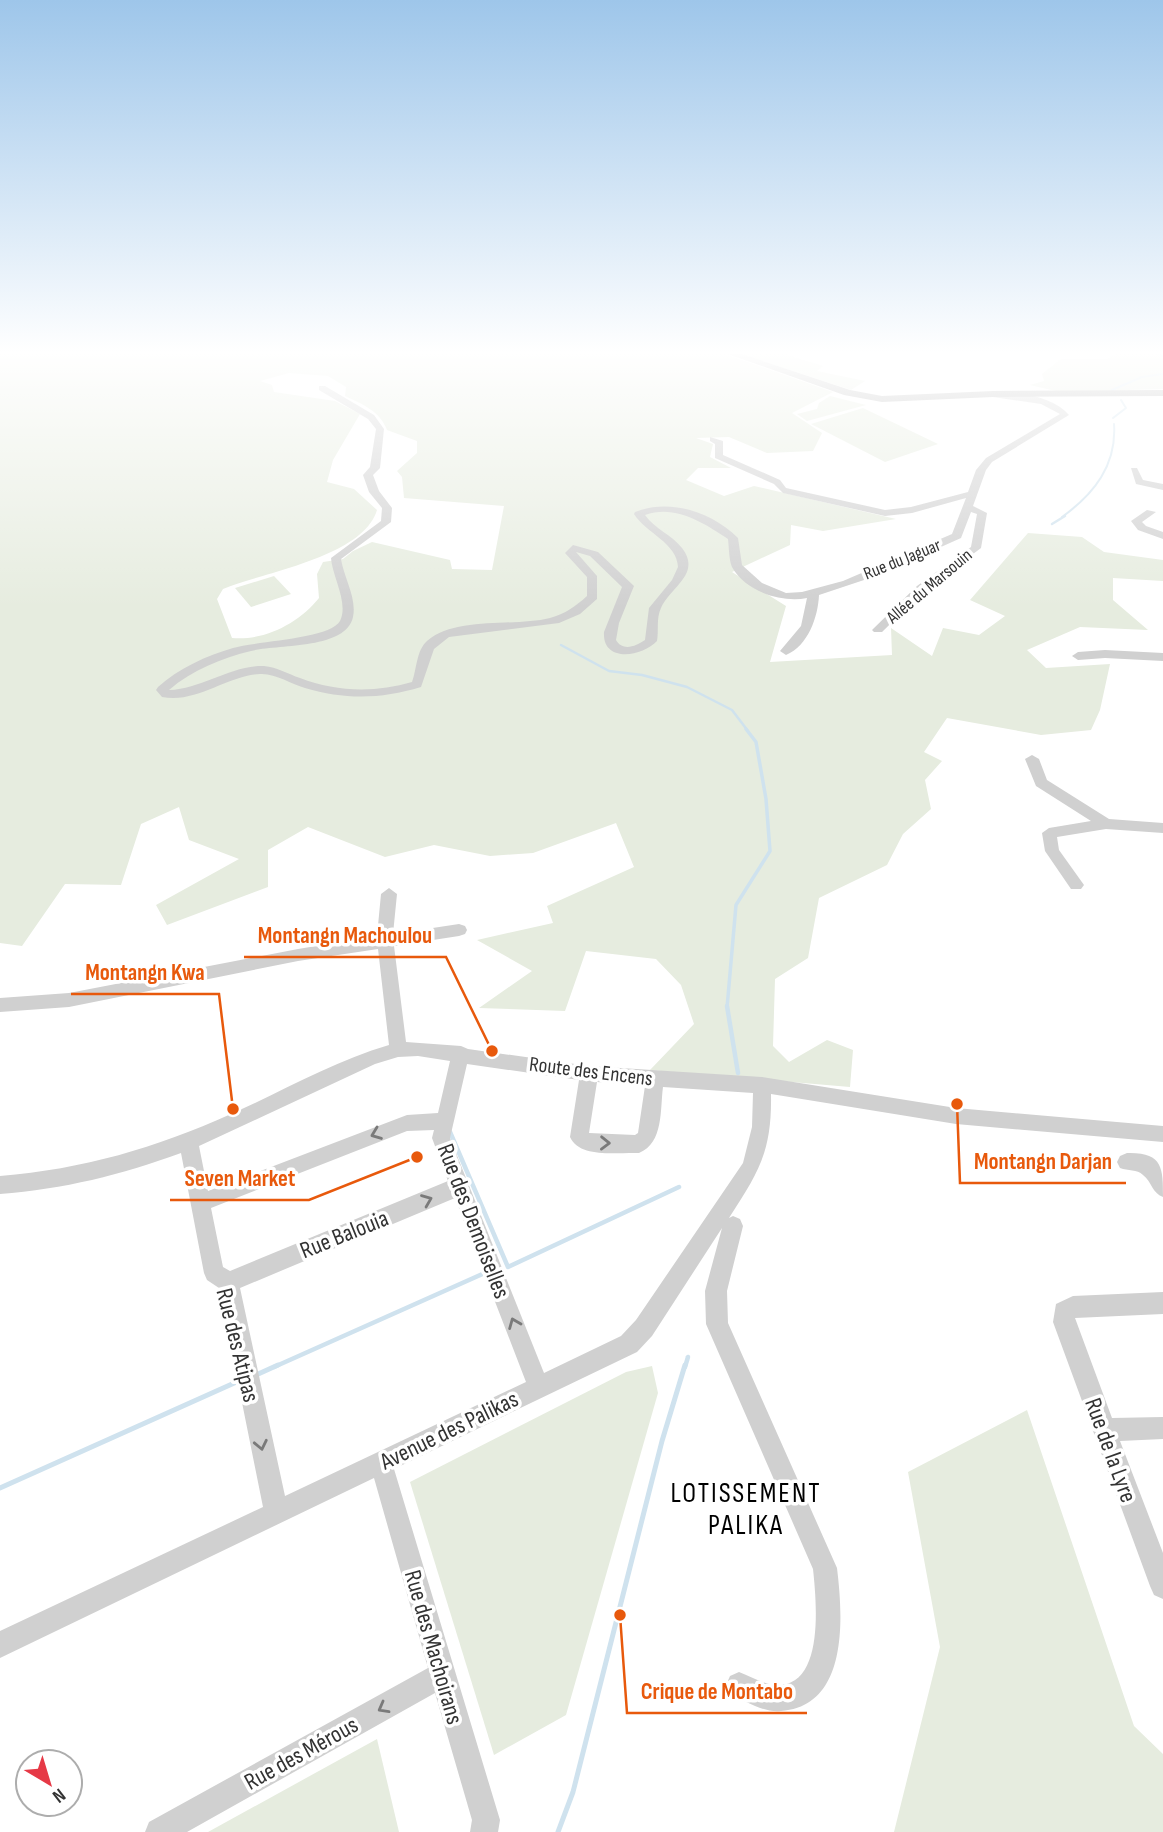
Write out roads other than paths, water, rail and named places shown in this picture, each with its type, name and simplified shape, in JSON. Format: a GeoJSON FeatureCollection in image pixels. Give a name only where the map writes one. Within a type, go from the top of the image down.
{"type":"FeatureCollection","features":[{"type":"Feature","properties":{"kind":"street","name":"Rue du Jaguar"},"geometry":{"type":"LineString","coordinates":[[379,437],[375,468],[368,475],[374,492],[387,508],[386,522],[336,558],[336,569],[348,614],[346,622],[317,639],[261,645],[228,654],[176,677],[163,690],[166,694],[195,690],[261,670],[277,671],[295,681],[353,694],[400,691],[417,684],[429,646],[439,638],[468,631],[561,619],[586,605],[593,597],[592,576],[573,559],[570,553],[573,548],[594,554],[628,586],[624,606],[608,633],[608,642],[614,649],[629,652],[640,649],[651,641],[653,611],[675,585],[683,567],[678,550],[648,527],[639,514],[656,508],[690,514],[733,538],[734,558],[744,574],[767,591],[786,596],[813,594],[957,536],[980,473],[989,460],[1029,437]]}},
{"type":"Feature","properties":{"kind":"street"},"geometry":{"type":"LineString","coordinates":[[713,439],[720,443],[719,456],[778,482],[783,490],[872,512],[912,510],[974,493]]}},
{"type":"Feature","properties":{"kind":"street"},"geometry":{"type":"LineString","coordinates":[[1134,470],[1139,482],[1163,487]]}},
{"type":"Feature","properties":{"kind":"street","name":"Allée du Marsouin"},"geometry":{"type":"LineString","coordinates":[[878,630],[921,588],[976,548],[982,513],[968,508]]}},
{"type":"Feature","properties":{"kind":"street"},"geometry":{"type":"LineString","coordinates":[[1151,512],[1136,521],[1142,527],[1163,536]]}},
{"type":"Feature","properties":{"kind":"street"},"geometry":{"type":"LineString","coordinates":[[786,651],[807,629],[813,608],[813,594]]}},
{"type":"Feature","properties":{"kind":"street"},"geometry":{"type":"LineString","coordinates":[[1078,656],[1105,654],[1163,657]]}},
{"type":"Feature","properties":{"kind":"street"},"geometry":{"type":"LineString","coordinates":[[1032,759],[1041,783],[1106,824]]}},
{"type":"Feature","properties":{"kind":"street"},"geometry":{"type":"LineString","coordinates":[[1076,885],[1052,851],[1049,833],[1106,824],[1163,828]]}},
{"type":"Feature","properties":{"kind":"street"},"geometry":{"type":"LineString","coordinates":[[388,894],[385,939],[398,1050]]}},
{"type":"Feature","properties":{"kind":"street"},"geometry":{"type":"LineString","coordinates":[[0,1005],[69,1000],[385,939],[459,930]]}},
{"type":"Feature","properties":{"kind":"street","name":"Route des Encens"},"geometry":{"type":"LineString","coordinates":[[0,1185],[85,1176],[121,1166],[188,1140],[371,1058],[398,1050],[461,1053],[589,1073],[762,1085],[956,1116],[1163,1134]]}},
{"type":"Feature","properties":{"kind":"street","name":"Rue des Demoiselles"},"geometry":{"type":"LineString","coordinates":[[461,1053],[442,1121],[441,1138],[539,1387]]}},
{"type":"Feature","properties":{"kind":"street"},"geometry":{"type":"LineString","coordinates":[[589,1073],[579,1137],[588,1143],[639,1144],[647,1137],[654,1078]]}},
{"type":"Feature","properties":{"kind":"street","name":"Avenue des Palikas"},"geometry":{"type":"LineString","coordinates":[[0,1645],[629,1344],[644,1328],[751,1168],[758,1150],[763,1117],[762,1085]]}},
{"type":"Feature","properties":{"kind":"street"},"geometry":{"type":"LineString","coordinates":[[200,1203],[407,1123],[442,1121]]}},
{"type":"Feature","properties":{"kind":"street","name":"Rue des Atipas"},"geometry":{"type":"LineString","coordinates":[[188,1140],[214,1273],[228,1282],[276,1512]]}},
{"type":"Feature","properties":{"kind":"street"},"geometry":{"type":"LineString","coordinates":[[1127,1162],[1140,1161],[1149,1166],[1163,1188]]}},
{"type":"Feature","properties":{"kind":"street","name":"Rue Balouia"},"geometry":{"type":"LineString","coordinates":[[228,1282],[460,1186]]}},
{"type":"Feature","properties":{"kind":"street"},"geometry":{"type":"LineString","coordinates":[[733,1226],[716,1292],[718,1324],[825,1568],[828,1597],[824,1663],[813,1683],[795,1695],[779,1698],[739,1685]]}},
{"type":"Feature","properties":{"kind":"street"},"geometry":{"type":"LineString","coordinates":[[694,1250],[723,1263]]}},
{"type":"Feature","properties":{"kind":"street","name":"Rue de la Lyre"},"geometry":{"type":"LineString","coordinates":[[1163,1303],[1073,1307],[1064,1312],[1063,1322],[1163,1586]]}},
{"type":"Feature","properties":{"kind":"street"},"geometry":{"type":"LineString","coordinates":[[1104,1430],[1163,1428]]}},
{"type":"Feature","properties":{"kind":"street","name":"Rue des Machoirans"},"geometry":{"type":"LineString","coordinates":[[381,1463],[486,1820],[484,1832]]}},
{"type":"Feature","properties":{"kind":"street","name":"Rue des Mérous"},"geometry":{"type":"LineString","coordinates":[[159,1832],[442,1675]]}},
{"type":"Feature","properties":{"kind":"waterway"},"geometry":{"type":"LineString","coordinates":[[1062,517],[1084,499],[1101,477],[1112,453],[1114,437]]}},
{"type":"Feature","properties":{"kind":"waterway"},"geometry":{"type":"LineString","coordinates":[[1052,524],[1065,516]]}},
{"type":"Feature","properties":{"kind":"waterway"},"geometry":{"type":"LineString","coordinates":[[561,645],[609,671],[642,675],[687,687],[732,710],[748,731]]}},
{"type":"Feature","properties":{"kind":"waterway"},"geometry":{"type":"LineString","coordinates":[[727,1007],[736,905],[770,851],[766,799],[756,742],[746,729]]}},
{"type":"Feature","properties":{"kind":"waterway"},"geometry":{"type":"LineString","coordinates":[[727,1007],[738,1073]]}},
{"type":"Feature","properties":{"kind":"waterway"},"geometry":{"type":"LineString","coordinates":[[450,1132],[508,1267],[679,1187]]}},
{"type":"Feature","properties":{"kind":"waterway"},"geometry":{"type":"LineString","coordinates":[[274,1367],[487,1272]]}},
{"type":"Feature","properties":{"kind":"waterway"},"geometry":{"type":"LineString","coordinates":[[685,1367],[688,1357]]}},
{"type":"Feature","properties":{"kind":"waterway"},"geometry":{"type":"LineString","coordinates":[[256,1375],[278,1365]]}},
{"type":"Feature","properties":{"kind":"waterway"},"geometry":{"type":"LineString","coordinates":[[558,1832],[573,1792],[662,1441],[685,1365]]}},
{"type":"Feature","properties":{"kind":"waterway"},"geometry":{"type":"LineString","coordinates":[[0,1488],[241,1380]]}},
{"type":"Feature","properties":{"kind":"place","name":"Montangn Machoulou"},"geometry":{"type":"Point","coordinates":[492,1051]}},
{"type":"Feature","properties":{"kind":"place","name":"Montangn Darjan"},"geometry":{"type":"Point","coordinates":[957,1104]}},
{"type":"Feature","properties":{"kind":"place","name":"Montangn Kwa"},"geometry":{"type":"Point","coordinates":[233,1109]}},
{"type":"Feature","properties":{"kind":"place","name":"Seven Market"},"geometry":{"type":"Point","coordinates":[417,1157]}},
{"type":"Feature","properties":{"kind":"place","name":"Crique de Montabo"},"geometry":{"type":"Point","coordinates":[620,1615]}},
{"type":"Feature","properties":{"kind":"district","name":"LOTISSEMENT PALIKA"},"geometry":{"type":"Point","coordinates":[746,1508]}}]}
